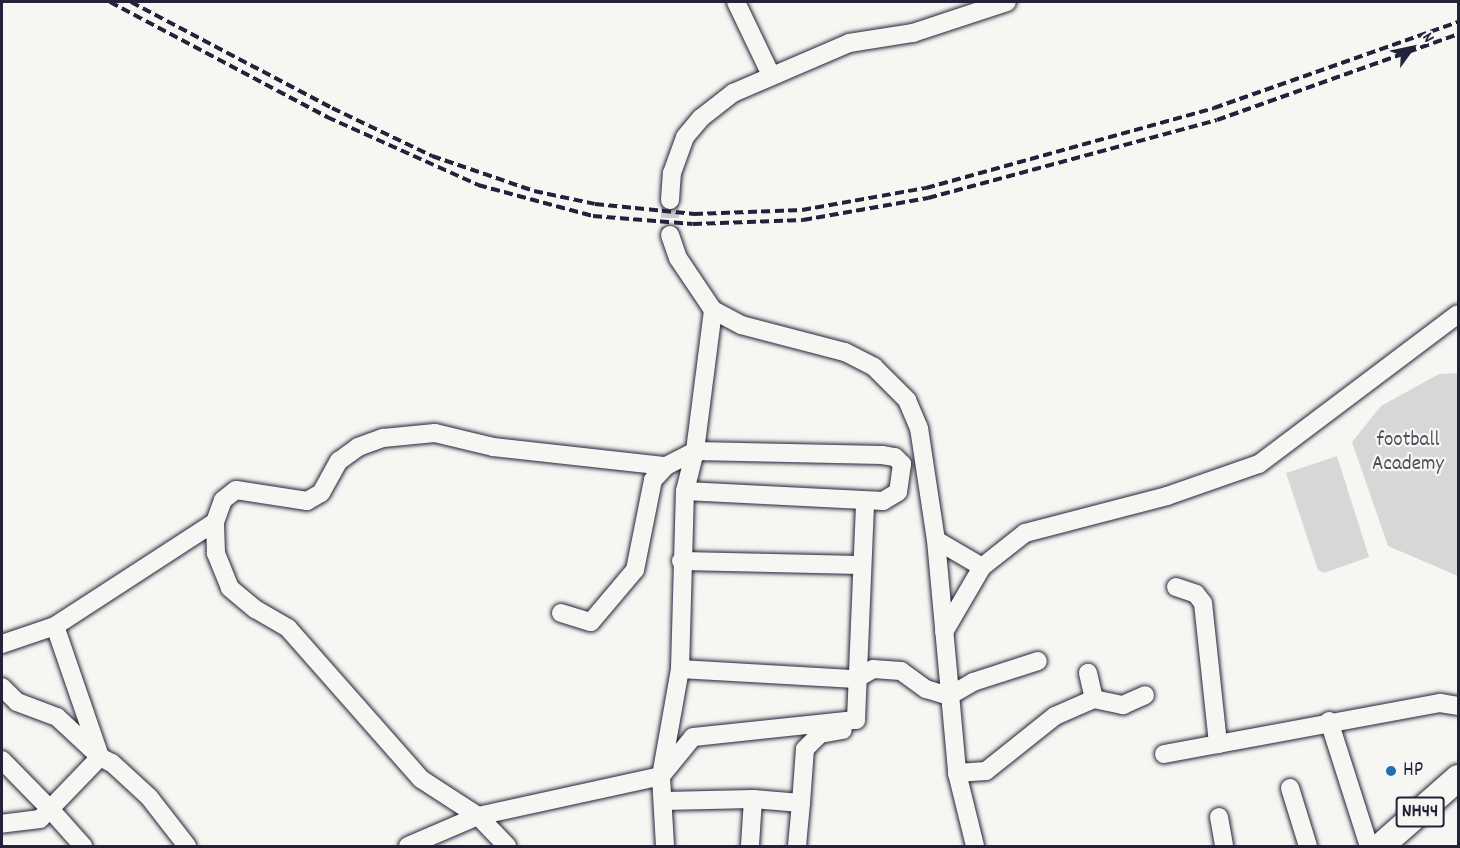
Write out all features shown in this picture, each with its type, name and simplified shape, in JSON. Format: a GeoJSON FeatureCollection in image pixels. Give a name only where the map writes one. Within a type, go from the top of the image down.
{"type":"FeatureCollection","features":[{"type":"Feature","properties":{"kind":"highway","name":"NH44"},"geometry":{"type":"LineString","coordinates":[[1381,846],[1458,778]]}},
{"type":"Feature","properties":{"kind":"highway","name":"NH44"},"geometry":{"type":"LineString","coordinates":[[1400,846],[1458,797]]}},
{"type":"Feature","properties":{"kind":"street"},"geometry":{"type":"LineString","coordinates":[[736,2],[771,75]]}},
{"type":"Feature","properties":{"kind":"street"},"geometry":{"type":"LineString","coordinates":[[670,200],[672,173],[690,130],[734,93],[849,43],[913,33],[1007,2]]}},
{"type":"Feature","properties":{"kind":"street"},"geometry":{"type":"LineString","coordinates":[[670,236],[678,258],[713,310],[741,325],[845,352],[888,380],[907,400],[919,428],[936,540],[957,773],[975,846]]}},
{"type":"Feature","properties":{"kind":"street"},"geometry":{"type":"LineString","coordinates":[[665,846],[661,776],[680,669],[681,561],[685,491],[695,451],[713,310]]}},
{"type":"Feature","properties":{"kind":"street"},"geometry":{"type":"LineString","coordinates":[[944,632],[982,567],[1025,533],[1167,496],[1259,464],[1458,314]]}},
{"type":"Feature","properties":{"kind":"street"},"geometry":{"type":"LineString","coordinates":[[507,846],[478,816],[421,779],[288,628],[255,609],[230,588],[216,553],[215,522],[223,501],[236,490],[307,501],[321,493],[339,461],[358,447],[383,438],[435,433],[493,447],[666,465]]}},
{"type":"Feature","properties":{"kind":"street"},"geometry":{"type":"LineString","coordinates":[[561,613],[591,622],[635,570],[653,480],[666,465],[695,451],[882,455],[899,460],[898,492],[883,501],[865,503],[685,491]]}},
{"type":"Feature","properties":{"kind":"street"},"geometry":{"type":"LineString","coordinates":[[797,846],[804,749],[820,734],[846,729],[856,720],[865,503]]}},
{"type":"Feature","properties":{"kind":"street"},"geometry":{"type":"LineString","coordinates":[[2,644],[55,626],[215,522]]}},
{"type":"Feature","properties":{"kind":"street"},"geometry":{"type":"LineString","coordinates":[[936,540],[982,567]]}},
{"type":"Feature","properties":{"kind":"street"},"geometry":{"type":"LineString","coordinates":[[681,561],[862,565]]}},
{"type":"Feature","properties":{"kind":"street"},"geometry":{"type":"LineString","coordinates":[[1176,587],[1196,594],[1203,603],[1218,744]]}},
{"type":"Feature","properties":{"kind":"street"},"geometry":{"type":"LineString","coordinates":[[55,626],[100,758]]}},
{"type":"Feature","properties":{"kind":"street"},"geometry":{"type":"LineString","coordinates":[[680,669],[856,679],[873,669],[901,671],[926,689],[949,696],[973,682],[1038,661]]}},
{"type":"Feature","properties":{"kind":"street"},"geometry":{"type":"LineString","coordinates":[[1088,673],[1094,699]]}},
{"type":"Feature","properties":{"kind":"street"},"geometry":{"type":"LineString","coordinates":[[2,687],[17,702],[57,717],[100,758],[112,763],[149,796],[187,846]]}},
{"type":"Feature","properties":{"kind":"street"},"geometry":{"type":"LineString","coordinates":[[957,773],[986,771],[1055,717],[1094,699],[1124,705],[1145,695]]}},
{"type":"Feature","properties":{"kind":"street"},"geometry":{"type":"LineString","coordinates":[[1164,754],[1329,721],[1440,703],[1458,706]]}},
{"type":"Feature","properties":{"kind":"street"},"geometry":{"type":"LineString","coordinates":[[408,846],[430,843],[478,816],[661,776],[693,737],[856,720]]}},
{"type":"Feature","properties":{"kind":"street"},"geometry":{"type":"LineString","coordinates":[[1329,721],[1369,846]]}},
{"type":"Feature","properties":{"kind":"street"},"geometry":{"type":"LineString","coordinates":[[2,824],[40,819],[100,758]]}},
{"type":"Feature","properties":{"kind":"street"},"geometry":{"type":"LineString","coordinates":[[2,760],[83,846]]}},
{"type":"Feature","properties":{"kind":"street"},"geometry":{"type":"LineString","coordinates":[[1290,788],[1308,846]]}},
{"type":"Feature","properties":{"kind":"street"},"geometry":{"type":"LineString","coordinates":[[664,801],[753,800],[801,803]]}},
{"type":"Feature","properties":{"kind":"street"},"geometry":{"type":"LineString","coordinates":[[750,846],[753,800]]}},
{"type":"Feature","properties":{"kind":"street"},"geometry":{"type":"LineString","coordinates":[[1220,817],[1224,846]]}},
{"type":"Feature","properties":{"kind":"green space","name":"football Academy"},"geometry":{"type":"Polygon","coordinates":[[[1458,373],[1458,576],[1388,546],[1352,442],[1381,406],[1439,374],[1458,373]]]}},
{"type":"Feature","properties":{"kind":"green space"},"geometry":{"type":"Polygon","coordinates":[[[1337,456],[1369,557],[1324,573],[1318,570],[1286,473],[1337,456]]]}},
{"type":"Feature","properties":{"kind":"tunnel"},"geometry":{"type":"LineString","coordinates":[[670,200],[670,235]]}},
{"type":"Feature","properties":{"kind":"railway"},"geometry":{"type":"LineString","coordinates":[[110,2],[327,117],[478,185],[593,216],[693,224],[803,220],[928,198],[1217,120],[1458,34]]}},
{"type":"Feature","properties":{"kind":"railway"},"geometry":{"type":"LineString","coordinates":[[131,2],[332,108],[432,156],[534,191],[595,204],[694,214],[802,210],[926,188],[1214,108],[1458,22]]}},
{"type":"Feature","properties":{"kind":"place","name":"HP"},"geometry":{"type":"Point","coordinates":[1391,771]}}]}
